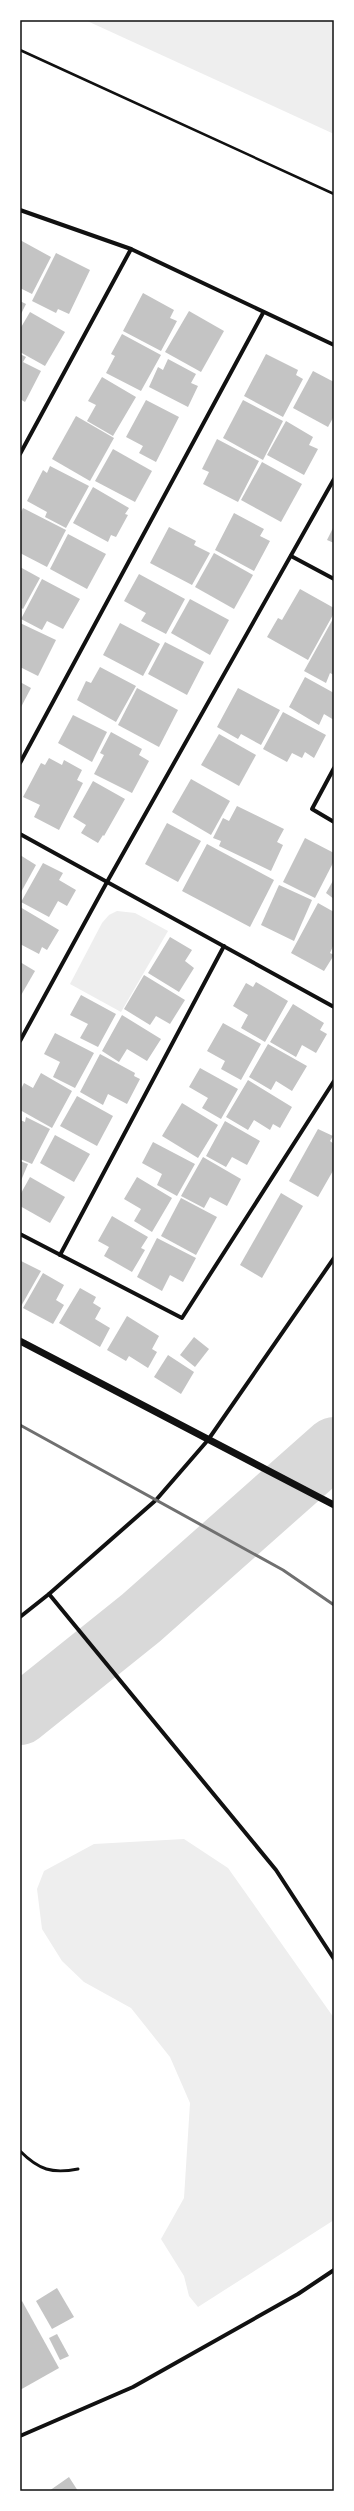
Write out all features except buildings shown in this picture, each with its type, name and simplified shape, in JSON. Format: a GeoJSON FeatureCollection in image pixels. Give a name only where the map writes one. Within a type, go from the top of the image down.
{"type":"FeatureCollection","features":[{"type":"Feature","properties":{"kind":"street"},"geometry":{"type":"LineString","coordinates":[[20,210],[132,249],[334,346]]}},
{"type":"Feature","properties":{"kind":"street"},"geometry":{"type":"LineString","coordinates":[[20,454],[132,249]]}},
{"type":"Feature","properties":{"kind":"street"},"geometry":{"type":"LineString","coordinates":[[20,763],[263,313]]}},
{"type":"Feature","properties":{"kind":"street"},"geometry":{"type":"LineString","coordinates":[[20,1041],[107,882],[334,479]]}},
{"type":"Feature","properties":{"kind":"street"},"geometry":{"type":"LineString","coordinates":[[291,556],[334,579]]}},
{"type":"Feature","properties":{"kind":"street"},"geometry":{"type":"LineString","coordinates":[[334,768],[312,809],[334,822]]}},
{"type":"Feature","properties":{"kind":"street"},"geometry":{"type":"LineString","coordinates":[[20,834],[334,1007]]}},
{"type":"Feature","properties":{"kind":"street"},"geometry":{"type":"LineString","coordinates":[[60,1255],[224,946]]}},
{"type":"Feature","properties":{"kind":"street"},"geometry":{"type":"LineString","coordinates":[[20,1234],[182,1318],[334,1081]]}},
{"type":"Feature","properties":{"kind":"street"},"geometry":{"type":"LineString","coordinates":[[20,1617],[50,1594],[156,1500],[208,1440],[334,1258]]}},
{"type":"Feature","properties":{"kind":"street"},"geometry":{"type":"LineString","coordinates":[[20,1341],[334,1505]]}},
{"type":"Feature","properties":{"kind":"street"},"geometry":{"type":"LineString","coordinates":[[50,1594],[276,1870],[334,1959]]}},
{"type":"Feature","properties":{"kind":"street"},"geometry":{"type":"LineString","coordinates":[[20,2436],[133,2387],[298,2294],[334,2270]]}},
{"type":"Feature","properties":{"kind":"lane"},"geometry":{"type":"LineString","coordinates":[[20,2151],[31,2162],[57,2173],[78,2169]]}},
{"type":"Feature","properties":{"kind":"path"},"geometry":{"type":"LineString","coordinates":[[20,50],[334,194]]}},
{"type":"Feature","properties":{"kind":"shaded area"},"geometry":{"type":"Polygon","coordinates":[[[85,20],[334,20],[334,134],[85,20]]]}},
{"type":"Feature","properties":{"kind":"shaded area"},"geometry":{"type":"Polygon","coordinates":[[[117,911],[135,913],[168,931],[121,1012],[70,984],[102,923],[109,915],[117,911]]]}},
{"type":"Feature","properties":{"kind":"shaded area"},"geometry":{"type":"Polygon","coordinates":[[[184,1839],[228,1868],[334,2018],[334,2220],[198,2307],[189,2296],[184,2276],[161,2239],[184,2198],[190,2103],[170,2057],[131,2008],[84,1982],[62,1961],[42,1929],[37,1889],[44,1871],[94,1844],[184,1839]]]}},
{"type":"Feature","properties":{"kind":"waterway"},"geometry":{"type":"LineString","coordinates":[[20,1715],[141,1618],[334,1447]]}},
{"type":"Feature","properties":{"kind":"railway"},"geometry":{"type":"LineString","coordinates":[[20,1425],[283,1570],[334,1605]]}}]}
